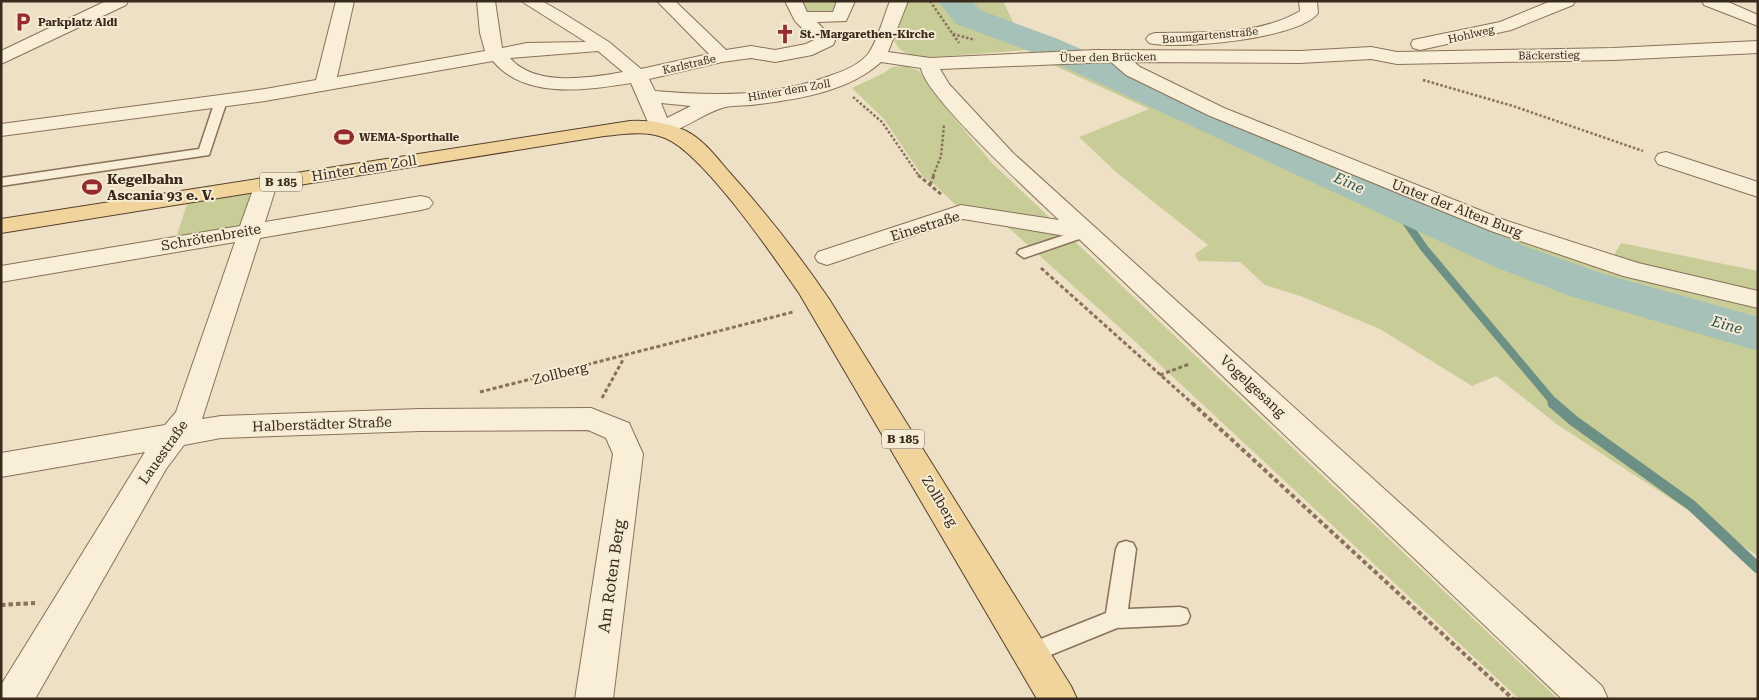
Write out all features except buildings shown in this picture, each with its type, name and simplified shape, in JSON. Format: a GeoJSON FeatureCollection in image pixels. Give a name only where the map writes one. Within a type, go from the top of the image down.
{"type":"FeatureCollection","features":[{"type":"Feature","properties":{"kind":"main road","name":"Hinter dem Zoll"},"geometry":{"type":"LineString","coordinates":[[1,226],[604,130],[640,127],[662,129]]}},
{"type":"Feature","properties":{"kind":"main road","name":"Zollberg"},"geometry":{"type":"LineString","coordinates":[[662,129],[680,136],[691,144],[727,182],[761,222],[820,304],[1058,699]]}},
{"type":"Feature","properties":{"kind":"street"},"geometry":{"type":"LineString","coordinates":[[1,58],[120,1]]}},
{"type":"Feature","properties":{"kind":"street"},"geometry":{"type":"LineString","coordinates":[[326,85],[345,1]]}},
{"type":"Feature","properties":{"kind":"street"},"geometry":{"type":"LineString","coordinates":[[486,1],[490,37],[498,56]]}},
{"type":"Feature","properties":{"kind":"street"},"geometry":{"type":"LineString","coordinates":[[529,1],[600,46],[637,76],[648,96],[655,118],[662,129]]}},
{"type":"Feature","properties":{"kind":"street","name":"Karlstraße"},"geometry":{"type":"LineString","coordinates":[[665,1],[722,56]]}},
{"type":"Feature","properties":{"kind":"street"},"geometry":{"type":"LineString","coordinates":[[797,9],[840,17],[846,1]]}},
{"type":"Feature","properties":{"kind":"street"},"geometry":{"type":"LineString","coordinates":[[877,56],[899,1]]}},
{"type":"Feature","properties":{"kind":"street","name":"Baumgartenstraße"},"geometry":{"type":"LineString","coordinates":[[1106,56],[1112,40],[1203,37],[1277,28],[1309,13],[1308,1]]}},
{"type":"Feature","properties":{"kind":"street","name":"Hohlweg"},"geometry":{"type":"LineString","coordinates":[[1371,52],[1480,33],[1505,26],[1567,1]]}},
{"type":"Feature","properties":{"kind":"street"},"geometry":{"type":"LineString","coordinates":[[1710,1],[1758,21]]}},
{"type":"Feature","properties":{"kind":"street"},"geometry":{"type":"LineString","coordinates":[[722,56],[751,52],[775,56],[812,48],[826,41],[797,9]]}},
{"type":"Feature","properties":{"kind":"street"},"geometry":{"type":"LineString","coordinates":[[1,130],[326,85],[498,56],[527,49],[600,46]]}},
{"type":"Feature","properties":{"kind":"street","name":"Bäckerstieg"},"geometry":{"type":"LineString","coordinates":[[1340,56],[1371,52],[1407,58],[1613,54],[1758,47]]}},
{"type":"Feature","properties":{"kind":"street","name":"Karlstraße"},"geometry":{"type":"LineString","coordinates":[[498,56],[512,70],[526,78],[547,84],[594,83],[637,76],[722,56]]}},
{"type":"Feature","properties":{"kind":"street","name":"Über den Brücken"},"geometry":{"type":"LineString","coordinates":[[877,56],[930,64],[1106,56],[1340,56]]}},
{"type":"Feature","properties":{"kind":"street","name":"Hinter dem Zoll"},"geometry":{"type":"LineString","coordinates":[[648,96],[722,101],[784,93],[834,82],[861,70],[877,56]]}},
{"type":"Feature","properties":{"kind":"street","name":"Unter der Alten Burg"},"geometry":{"type":"LineString","coordinates":[[1106,56],[1217,112],[1499,226],[1632,270],[1758,300]]}},
{"type":"Feature","properties":{"kind":"street","name":"Vogelgesang"},"geometry":{"type":"LineString","coordinates":[[930,64],[931,72],[936,80],[961,111],[1005,158],[1589,699]]}},
{"type":"Feature","properties":{"kind":"street","name":"Hinter dem Zoll"},"geometry":{"type":"LineString","coordinates":[[662,129],[691,113],[722,101]]}},
{"type":"Feature","properties":{"kind":"street"},"geometry":{"type":"LineString","coordinates":[[1666,159],[1758,190]]}},
{"type":"Feature","properties":{"kind":"street","name":"Lauestraße"},"geometry":{"type":"LineString","coordinates":[[14,699],[155,461],[189,416],[266,184]]}},
{"type":"Feature","properties":{"kind":"street","name":"Schrötenbreite"},"geometry":{"type":"LineString","coordinates":[[1,274],[250,230],[421,203]]}},
{"type":"Feature","properties":{"kind":"street","name":"Einestraße"},"geometry":{"type":"LineString","coordinates":[[827,257],[961,212],[1086,232]]}},
{"type":"Feature","properties":{"kind":"street","name":"Halberstädter Straße"},"geometry":{"type":"LineString","coordinates":[[1,465],[175,434],[221,428],[420,420],[591,419],[618,431],[628,454]]}},
{"type":"Feature","properties":{"kind":"street","name":"Am Roten Berg"},"geometry":{"type":"LineString","coordinates":[[594,699],[628,454]]}},
{"type":"Feature","properties":{"kind":"lane"},"geometry":{"type":"LineString","coordinates":[[1,182],[204,152],[221,101]]}},
{"type":"Feature","properties":{"kind":"lane"},"geometry":{"type":"LineString","coordinates":[[1024,253],[1086,232]]}},
{"type":"Feature","properties":{"kind":"lane"},"geometry":{"type":"LineString","coordinates":[[1116,619],[1126,549]]}},
{"type":"Feature","properties":{"kind":"lane"},"geometry":{"type":"LineString","coordinates":[[1031,653],[1116,619],[1180,616]]}},
{"type":"Feature","properties":{"kind":"path"},"geometry":{"type":"LineString","coordinates":[[930,1],[972,62]]}},
{"type":"Feature","properties":{"kind":"path"},"geometry":{"type":"LineString","coordinates":[[1417,78],[1513,106],[1666,159]]}},
{"type":"Feature","properties":{"kind":"path"},"geometry":{"type":"LineString","coordinates":[[834,82],[882,122],[919,176],[961,212]]}},
{"type":"Feature","properties":{"kind":"path"},"geometry":{"type":"LineString","coordinates":[[930,184],[941,156],[944,116],[961,111]]}},
{"type":"Feature","properties":{"kind":"path"},"geometry":{"type":"LineString","coordinates":[[1024,253],[1160,375],[1513,699]]}},
{"type":"Feature","properties":{"kind":"path","name":"Zollberg"},"geometry":{"type":"LineString","coordinates":[[475,393],[624,357],[820,304]]}},
{"type":"Feature","properties":{"kind":"path"},"geometry":{"type":"LineString","coordinates":[[591,419],[624,357]]}},
{"type":"Feature","properties":{"kind":"path"},"geometry":{"type":"LineString","coordinates":[[1160,375],[1195,362]]}},
{"type":"Feature","properties":{"kind":"green space"},"geometry":{"type":"Polygon","coordinates":[[[799,1],[841,1],[836,16],[804,15],[799,1]]]}},
{"type":"Feature","properties":{"kind":"green space"},"geometry":{"type":"Polygon","coordinates":[[[908,1],[1003,1],[1027,50],[920,58],[908,54],[899,48],[894,40],[908,1]]]}},
{"type":"Feature","properties":{"kind":"green space"},"geometry":{"type":"Polygon","coordinates":[[[1100,62],[1216,118],[1426,206],[1606,269],[1621,243],[1758,271],[1758,556],[1558,425],[1496,376],[1472,386],[1380,329],[1303,297],[1265,285],[1240,262],[1198,261],[1195,254],[1208,245],[1116,172],[1079,137],[1149,109],[1053,65],[1100,62]]]}},
{"type":"Feature","properties":{"kind":"green space"},"geometry":{"type":"Polygon","coordinates":[[[906,66],[919,71],[950,113],[991,162],[1558,699],[1519,699],[1128,335],[992,213],[959,208],[934,184],[923,177],[884,119],[852,88],[884,73],[892,67],[906,66]]]}},
{"type":"Feature","properties":{"kind":"green space"},"geometry":{"type":"Polygon","coordinates":[[[254,192],[245,227],[176,238],[187,204],[254,192]]]}},
{"type":"Feature","properties":{"kind":"waterway","name":"Eine"},"geometry":{"type":"LineString","coordinates":[[954,1],[968,17],[1046,46],[1511,257],[1587,285],[1758,334]]}},
{"type":"Feature","properties":{"kind":"waterway"},"geometry":{"type":"LineString","coordinates":[[1393,203],[1424,248],[1555,404]]}},
{"type":"Feature","properties":{"kind":"waterway"},"geometry":{"type":"LineString","coordinates":[[1553,403],[1574,421],[1691,505],[1758,568]]}},
{"type":"Feature","properties":{"kind":"place","name":"Parkplatz Aldi"},"geometry":{"type":"Point","coordinates":[23,22]}},
{"type":"Feature","properties":{"kind":"place","name":"St.-Margarethen-Kirche"},"geometry":{"type":"Point","coordinates":[785,34]}},
{"type":"Feature","properties":{"kind":"place","name":"WEMA-Sporthalle"},"geometry":{"type":"Point","coordinates":[344,137]}},
{"type":"Feature","properties":{"kind":"place","name":"Kegelbahn Ascania 93 e. V."},"geometry":{"type":"Point","coordinates":[92,187]}}]}
